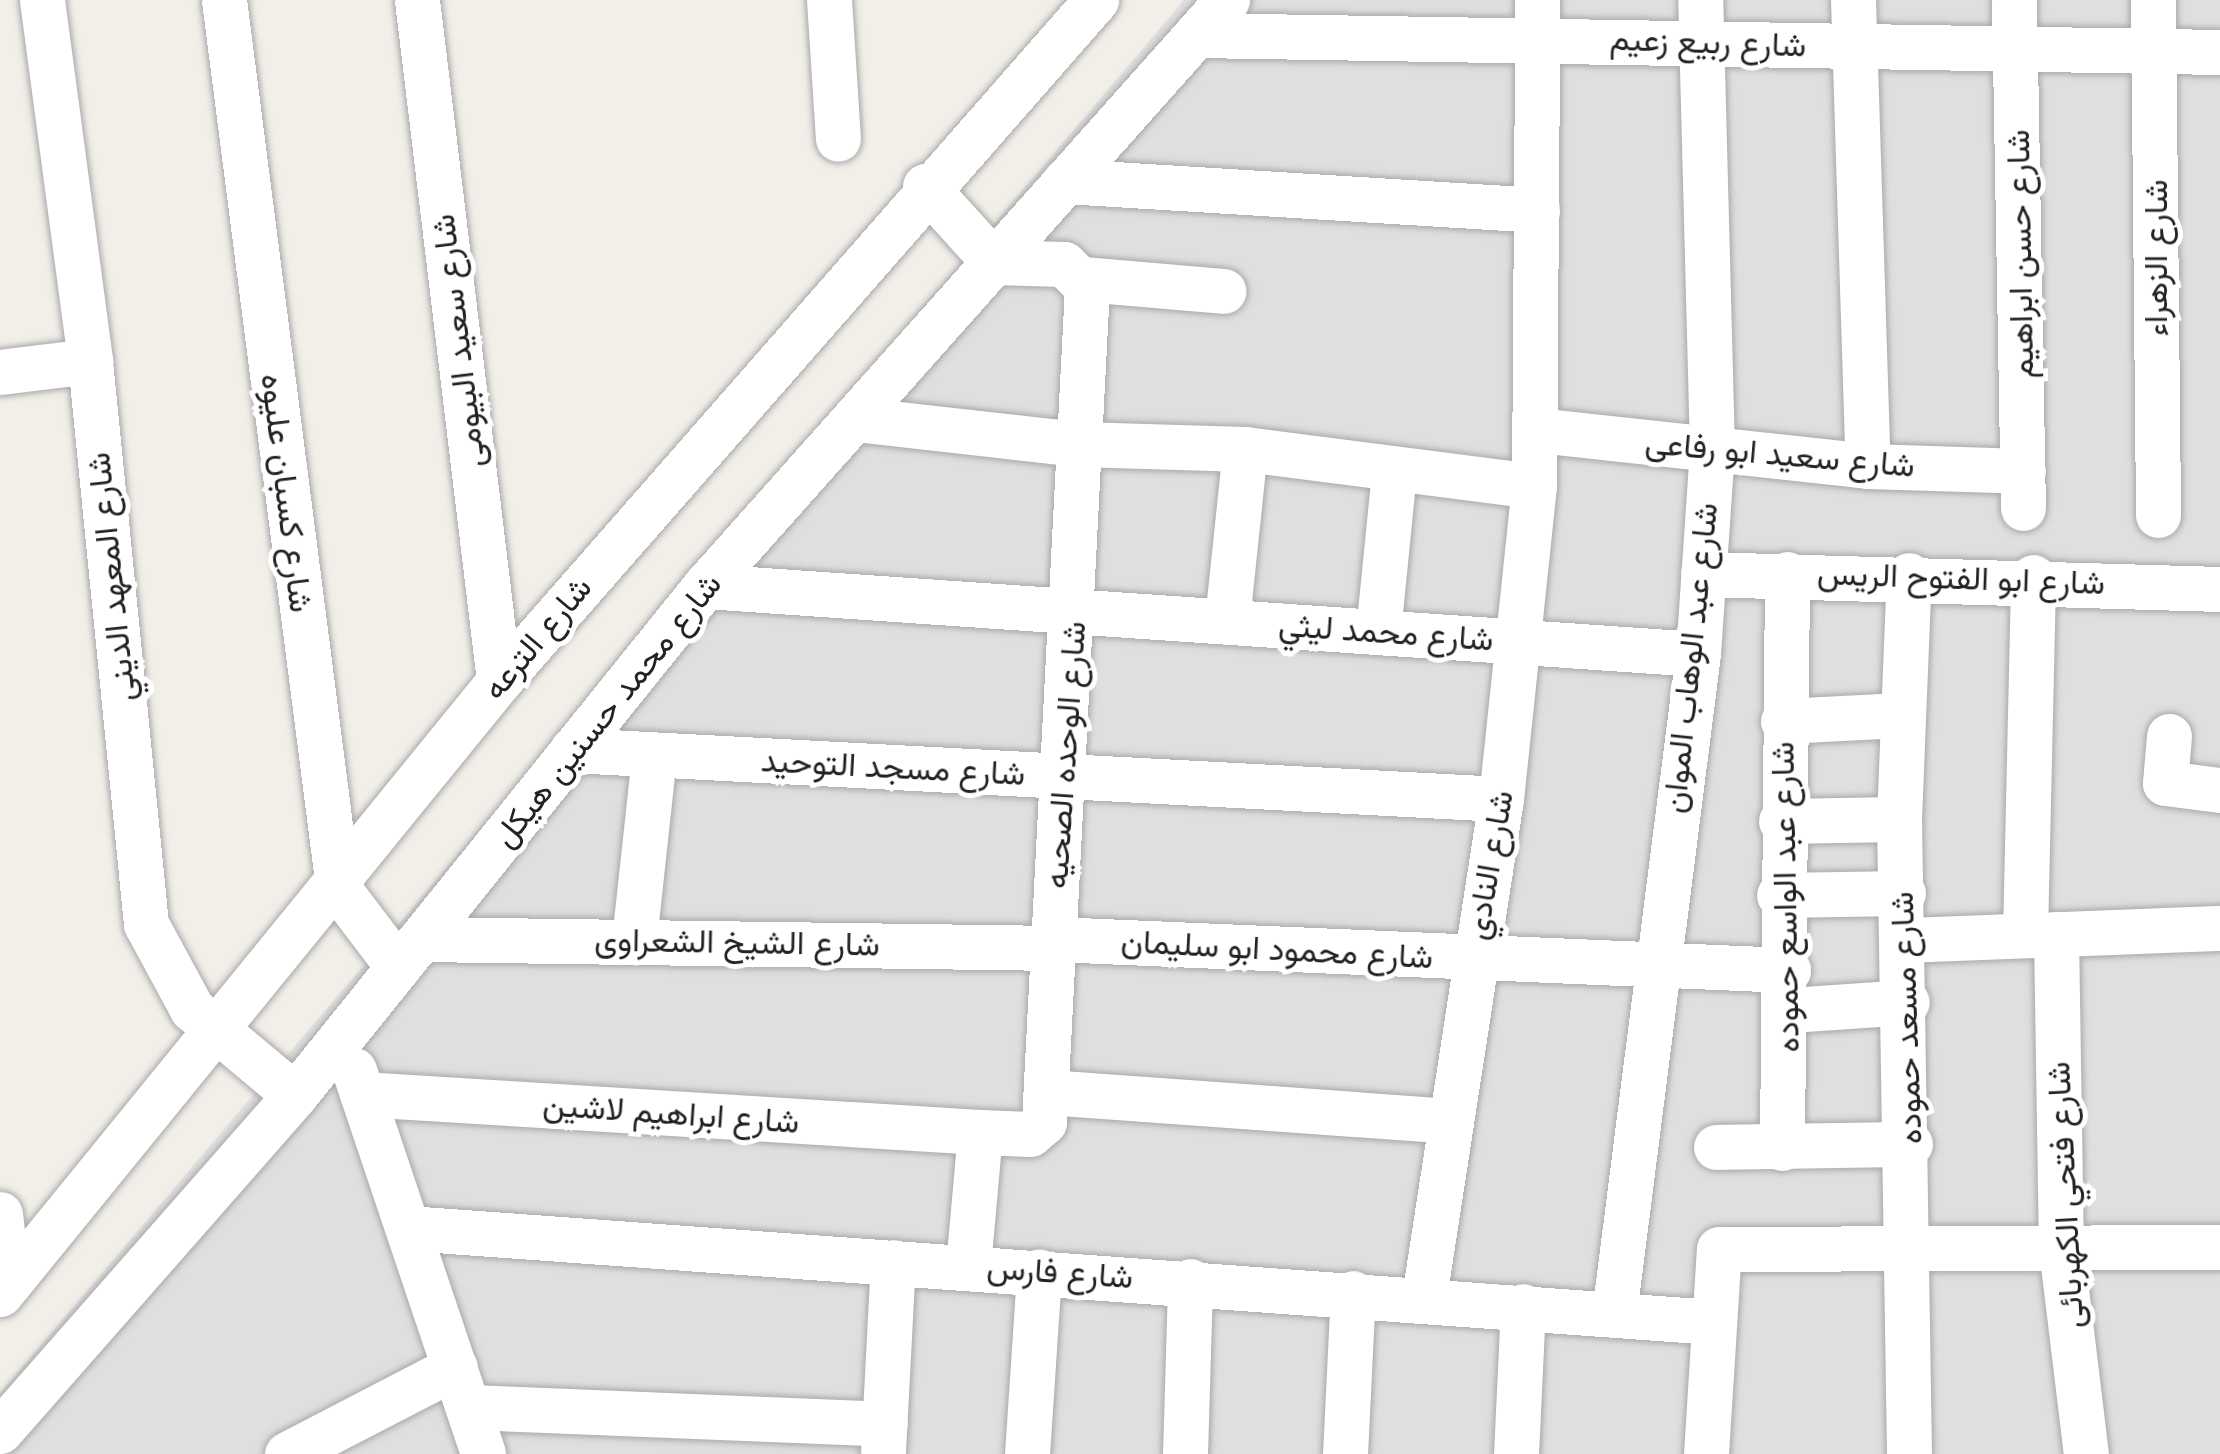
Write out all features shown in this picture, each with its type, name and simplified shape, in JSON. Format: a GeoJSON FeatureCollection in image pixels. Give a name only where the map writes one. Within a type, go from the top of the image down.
{"type":"FeatureCollection","features":[{"type":"Feature","properties":{"kind":"street","name":"شارع المعهد الديني"},"geometry":{"type":"LineString","coordinates":[[42,0],[90,362],[146,923],[171,984],[217,1037],[295,1095]]}},
{"type":"Feature","properties":{"kind":"street","name":"شارع كسبان عليوه"},"geometry":{"type":"LineString","coordinates":[[224,0],[338,888],[410,953]]}},
{"type":"Feature","properties":{"kind":"street","name":"شارع سعيد البيومى"},"geometry":{"type":"LineString","coordinates":[[417,0],[499,681]]}},
{"type":"Feature","properties":{"kind":"street"},"geometry":{"type":"LineString","coordinates":[[829,0],[838,139]]}},
{"type":"Feature","properties":{"kind":"street","name":"شارع الترعه"},"geometry":{"type":"LineString","coordinates":[[4,1289],[217,1037],[499,681],[925,186],[1096,0]]}},
{"type":"Feature","properties":{"kind":"street","name":"شارع محمد حسنين هيكل"},"geometry":{"type":"LineString","coordinates":[[0,1431],[15,1383],[295,1095],[705,586],[1227,0]]}},
{"type":"Feature","properties":{"kind":"street"},"geometry":{"type":"LineString","coordinates":[[1853,0],[1868,466]]}},
{"type":"Feature","properties":{"kind":"street","name":"شارع حسن ابراهيم"},"geometry":{"type":"LineString","coordinates":[[2014,0],[2023,490]]}},
{"type":"Feature","properties":{"kind":"street","name":"شارع الزهراء"},"geometry":{"type":"LineString","coordinates":[[2153,0],[2158,515]]}},
{"type":"Feature","properties":{"kind":"street","name":"شارع ربيع زعيم"},"geometry":{"type":"LineString","coordinates":[[1196,35],[1537,19],[1702,21],[1856,47],[2220,52]]}},
{"type":"Feature","properties":{"kind":"street","name":"شارع النادي"},"geometry":{"type":"LineString","coordinates":[[1424,1298],[1473,957],[1501,800],[1534,486],[1537,19]]}},
{"type":"Feature","properties":{"kind":"street","name":"شارع عبد الوهاب الموان"},"geometry":{"type":"LineString","coordinates":[[1614,1314],[1651,966],[1698,655],[1712,449],[1702,21]]}},
{"type":"Feature","properties":{"kind":"street"},"geometry":{"type":"LineString","coordinates":[[1066,181],[1537,210]]}},
{"type":"Feature","properties":{"kind":"street"},"geometry":{"type":"LineString","coordinates":[[925,186],[994,262],[1064,264],[1084,279],[1223,291]]}},
{"type":"Feature","properties":{"kind":"street","name":"شارع الوحده الصحيه"},"geometry":{"type":"LineString","coordinates":[[1047,1092],[1075,608],[1084,279]]}},
{"type":"Feature","properties":{"kind":"street"},"geometry":{"type":"LineString","coordinates":[[0,372],[90,362]]}},
{"type":"Feature","properties":{"kind":"street"},"geometry":{"type":"LineString","coordinates":[[855,418],[1079,444],[1245,449],[1394,472],[1534,486]]}},
{"type":"Feature","properties":{"kind":"street","name":"شارع سعيد ابو رفاعى"},"geometry":{"type":"LineString","coordinates":[[1537,430],[1868,466],[2023,490]]}},
{"type":"Feature","properties":{"kind":"street"},"geometry":{"type":"LineString","coordinates":[[1227,620],[1245,449]]}},
{"type":"Feature","properties":{"kind":"street"},"geometry":{"type":"LineString","coordinates":[[1378,632],[1394,472]]}},
{"type":"Feature","properties":{"kind":"street","name":"شارع ابو الفتوح الريس"},"geometry":{"type":"LineString","coordinates":[[1703,574],[2032,577],[2220,589]]}},
{"type":"Feature","properties":{"kind":"street","name":"شارع عبد الواسع حموده"},"geometry":{"type":"LineString","coordinates":[[1782,1148],[1789,990],[1780,895],[1787,574]]}},
{"type":"Feature","properties":{"kind":"street","name":"شارع مسعد حموده"},"geometry":{"type":"LineString","coordinates":[[1909,575],[1899,819],[1913,1250],[1914,1390],[1902,1404],[1909,1454]]}},
{"type":"Feature","properties":{"kind":"street","name":"شارع فتحي الكهربائى"},"geometry":{"type":"LineString","coordinates":[[2032,577],[2040,935],[2061,1249],[2086,1454]]}},
{"type":"Feature","properties":{"kind":"street","name":"شارع محمد ليثي"},"geometry":{"type":"LineString","coordinates":[[705,586],[1075,608],[1698,655]]}},
{"type":"Feature","properties":{"kind":"street"},"geometry":{"type":"LineString","coordinates":[[1784,721],[1901,715]]}},
{"type":"Feature","properties":{"kind":"street"},"geometry":{"type":"LineString","coordinates":[[2169,736],[2165,784],[2220,790]]}},
{"type":"Feature","properties":{"kind":"street","name":"شارع مسجد التوحيد"},"geometry":{"type":"LineString","coordinates":[[572,750],[1501,800]]}},
{"type":"Feature","properties":{"kind":"street"},"geometry":{"type":"LineString","coordinates":[[634,940],[654,755]]}},
{"type":"Feature","properties":{"kind":"street"},"geometry":{"type":"LineString","coordinates":[[1781,821],[1899,819]]}},
{"type":"Feature","properties":{"kind":"street"},"geometry":{"type":"LineString","coordinates":[[1780,895],[1903,893]]}},
{"type":"Feature","properties":{"kind":"street"},"geometry":{"type":"LineString","coordinates":[[1906,940],[2220,928]]}},
{"type":"Feature","properties":{"kind":"street","name":"شارع الشيخ الشعراوى"},"geometry":{"type":"LineString","coordinates":[[410,953],[634,940],[1054,943]]}},
{"type":"Feature","properties":{"kind":"street","name":"شارع محمود ابو سليمان"},"geometry":{"type":"LineString","coordinates":[[1054,943],[1651,966],[1789,990],[1907,1002]]}},
{"type":"Feature","properties":{"kind":"street"},"geometry":{"type":"LineString","coordinates":[[342,1036],[483,1454]]}},
{"type":"Feature","properties":{"kind":"street"},"geometry":{"type":"LineString","coordinates":[[968,1266],[980,1132],[1039,1131],[1047,1092],[1450,1120]]}},
{"type":"Feature","properties":{"kind":"street","name":"شارع ابراهيم لاشين"},"geometry":{"type":"LineString","coordinates":[[362,1094],[980,1132]]}},
{"type":"Feature","properties":{"kind":"street"},"geometry":{"type":"LineString","coordinates":[[1716,1147],[1910,1144]]}},
{"type":"Feature","properties":{"kind":"street"},"geometry":{"type":"LineString","coordinates":[[0,1214],[4,1289]]}},
{"type":"Feature","properties":{"kind":"street","name":"شارع فارس"},"geometry":{"type":"LineString","coordinates":[[408,1228],[1712,1322]]}},
{"type":"Feature","properties":{"kind":"street"},"geometry":{"type":"LineString","coordinates":[[1706,1454],[1716,1253],[2220,1247]]}},
{"type":"Feature","properties":{"kind":"street"},"geometry":{"type":"LineString","coordinates":[[287,1454],[461,1387],[884,1439],[893,1262]]}},
{"type":"Feature","properties":{"kind":"street"},"geometry":{"type":"LineString","coordinates":[[1028,1454],[1039,1270]]}},
{"type":"Feature","properties":{"kind":"street"},"geometry":{"type":"LineString","coordinates":[[1185,1454],[1190,1281]]}},
{"type":"Feature","properties":{"kind":"street"},"geometry":{"type":"LineString","coordinates":[[1345,1454],[1353,1293]]}},
{"type":"Feature","properties":{"kind":"street"},"geometry":{"type":"LineString","coordinates":[[1516,1454],[1523,1306]]}},
{"type":"Feature","properties":{"kind":"shaded area"},"geometry":{"type":"Polygon","coordinates":[[[1184,0],[2220,0],[2220,1454],[0,1454],[0,1393],[1184,0]]]}}]}
